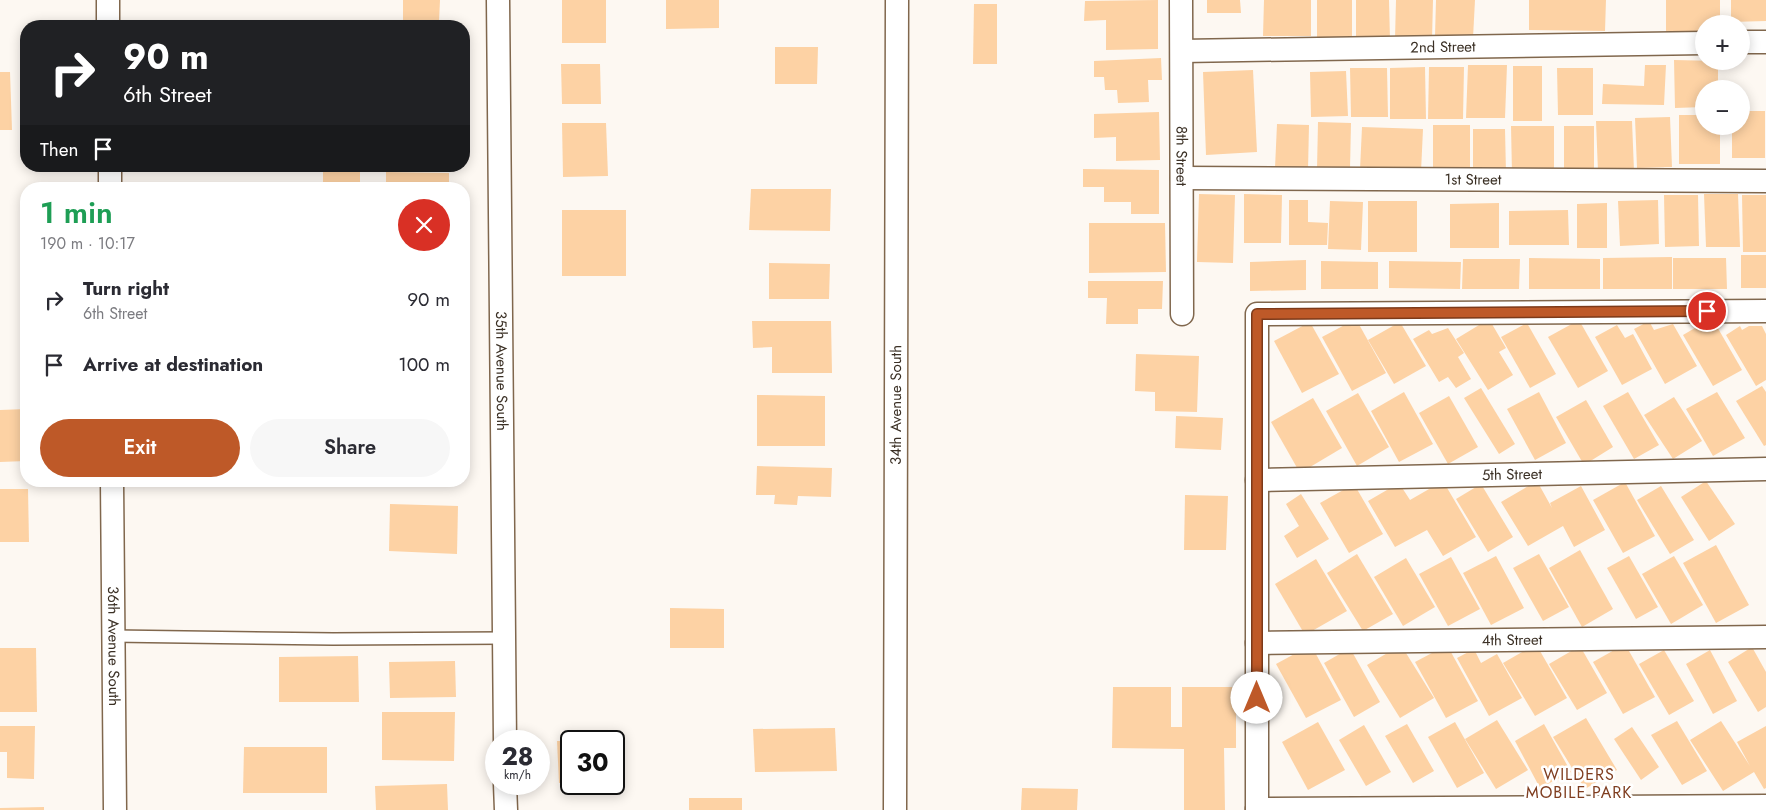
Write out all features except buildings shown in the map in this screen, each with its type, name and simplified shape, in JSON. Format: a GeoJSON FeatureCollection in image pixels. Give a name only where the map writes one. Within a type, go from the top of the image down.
{"type":"FeatureCollection","features":[{"type":"Feature","properties":{"kind":"street"},"geometry":{"type":"LineString","coordinates":[[108,0],[108,20]]}},
{"type":"Feature","properties":{"kind":"street","name":"35th Avenue South"},"geometry":{"type":"LineString","coordinates":[[498,0],[505,730]]}},
{"type":"Feature","properties":{"kind":"street","name":"34th Avenue South"},"geometry":{"type":"LineString","coordinates":[[895,810],[897,0]]}},
{"type":"Feature","properties":{"kind":"street","name":"8th Street"},"geometry":{"type":"LineString","coordinates":[[1182,0],[1182,314]]}},
{"type":"Feature","properties":{"kind":"street","name":"2nd Street"},"geometry":{"type":"LineString","coordinates":[[1182,51],[1695,42]]}},
{"type":"Feature","properties":{"kind":"street"},"geometry":{"type":"LineString","coordinates":[[1750,42],[1766,42]]}},
{"type":"Feature","properties":{"kind":"street","name":"1st Street"},"geometry":{"type":"LineString","coordinates":[[1182,178],[1766,181]]}},
{"type":"Feature","properties":{"kind":"street"},"geometry":{"type":"LineString","coordinates":[[1766,311],[1257,314],[1257,810],[1766,806]]}},
{"type":"Feature","properties":{"kind":"street","name":"5th Street"},"geometry":{"type":"LineString","coordinates":[[1257,480],[1766,469]]}},
{"type":"Feature","properties":{"kind":"street","name":"36th Avenue South"},"geometry":{"type":"LineString","coordinates":[[112,487],[114,810]]}},
{"type":"Feature","properties":{"kind":"street","name":"4th Street"},"geometry":{"type":"LineString","coordinates":[[1257,643],[1766,637]]}},
{"type":"Feature","properties":{"kind":"street"},"geometry":{"type":"LineString","coordinates":[[506,795],[506,810]]}},
{"type":"Feature","properties":{"kind":"lane"},"geometry":{"type":"LineString","coordinates":[[113,636],[333,640],[504,638]]}},
{"type":"Feature","properties":{"kind":"district","name":"WILDERS MOBILE PARK"},"geometry":{"type":"Point","coordinates":[1579,783]}},
{"type":"Feature","properties":{"kind":"route"},"geometry":{"type":"LineString","coordinates":[[1257,698],[1257,314],[1707,311]]}}]}
